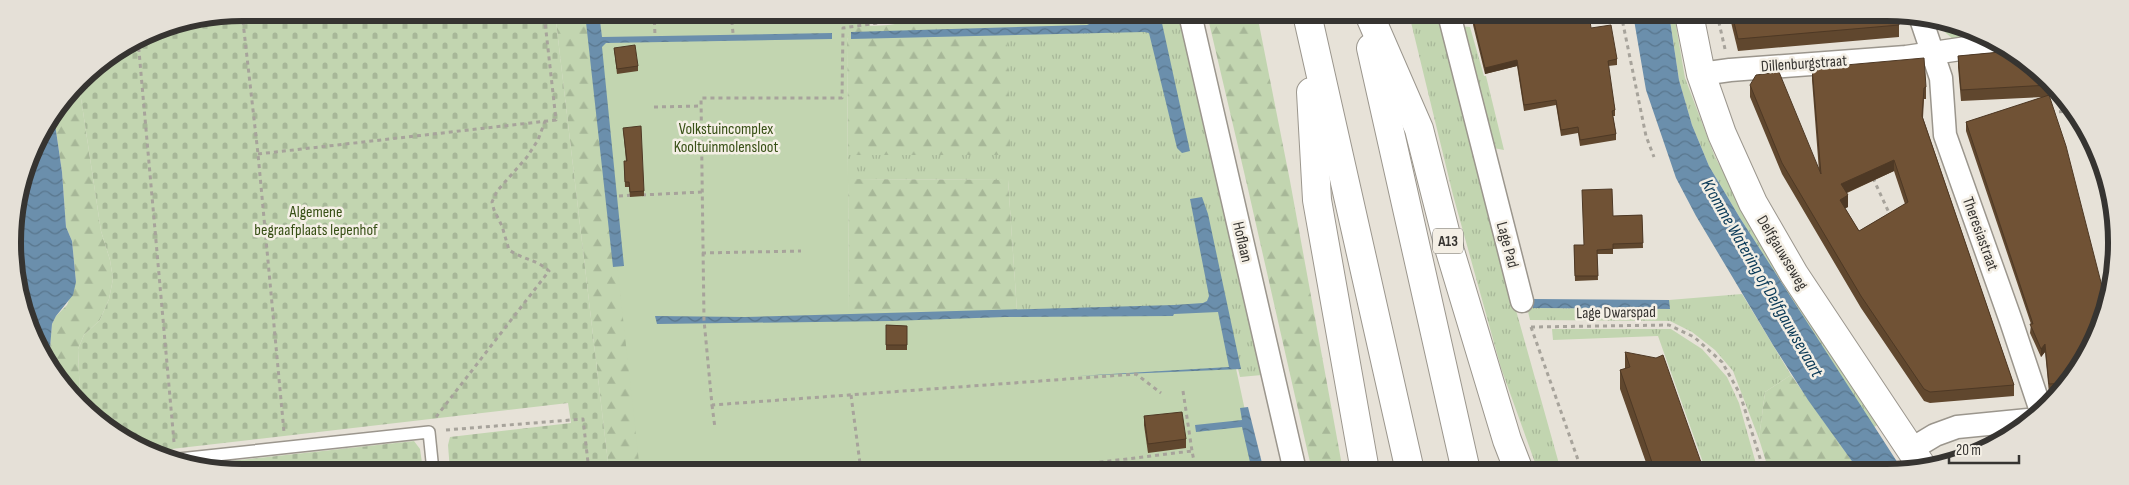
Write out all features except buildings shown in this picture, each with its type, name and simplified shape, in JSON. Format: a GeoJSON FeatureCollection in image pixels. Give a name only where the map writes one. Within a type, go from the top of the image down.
{"type":"FeatureCollection","features":[{"type":"Feature","properties":{"kind":"main road"},"geometry":{"type":"LineString","coordinates":[[1307,21],[1317,200],[1364,464]]}},
{"type":"Feature","properties":{"kind":"main road"},"geometry":{"type":"LineString","coordinates":[[1308,21],[1409,464]]}},
{"type":"Feature","properties":{"kind":"main road","name":"A13"},"geometry":{"type":"LineString","coordinates":[[1365,21],[1465,464]]}},
{"type":"Feature","properties":{"kind":"main road","name":"A13"},"geometry":{"type":"LineString","coordinates":[[1372,21],[1419,129],[1450,251],[1517,464]]}},
{"type":"Feature","properties":{"kind":"main road","name":"Delfgauwseweg"},"geometry":{"type":"LineString","coordinates":[[1690,21],[1701,74],[1722,134],[1752,203],[1794,274],[1917,459]]}},
{"type":"Feature","properties":{"kind":"street","name":"Hoflaan"},"geometry":{"type":"LineString","coordinates":[[1192,21],[1294,464]]}},
{"type":"Feature","properties":{"kind":"street","name":"Lage Pad"},"geometry":{"type":"LineString","coordinates":[[1451,21],[1480,143],[1522,301]]}},
{"type":"Feature","properties":{"kind":"street","name":"Theresiastraat"},"geometry":{"type":"LineString","coordinates":[[1923,25],[1941,78],[1945,135],[2012,321],[2038,403]]}},
{"type":"Feature","properties":{"kind":"street","name":"Dillenburgstraat"},"geometry":{"type":"LineString","coordinates":[[1701,74],[1730,70],[1906,57],[1986,45]]}},
{"type":"Feature","properties":{"kind":"street"},"geometry":{"type":"LineString","coordinates":[[1917,459],[1935,435],[1957,427],[2016,421]]}},
{"type":"Feature","properties":{"kind":"lane"},"geometry":{"type":"LineString","coordinates":[[192,458],[429,432],[432,464]]}},
{"type":"Feature","properties":{"kind":"path"},"geometry":{"type":"LineString","coordinates":[[243,21],[288,464]]}},
{"type":"Feature","properties":{"kind":"path"},"geometry":{"type":"LineString","coordinates":[[258,154],[556,120],[545,21]]}},
{"type":"Feature","properties":{"kind":"path"},"geometry":{"type":"LineString","coordinates":[[654,21],[655,35]]}},
{"type":"Feature","properties":{"kind":"path"},"geometry":{"type":"LineString","coordinates":[[732,21],[732,33]]}},
{"type":"Feature","properties":{"kind":"path"},"geometry":{"type":"LineString","coordinates":[[715,428],[704,320],[701,98],[842,98],[843,28],[884,21]]}},
{"type":"Feature","properties":{"kind":"path"},"geometry":{"type":"LineString","coordinates":[[1622,21],[1643,119],[1654,157]]}},
{"type":"Feature","properties":{"kind":"path"},"geometry":{"type":"LineString","coordinates":[[1719,21],[1730,70]]}},
{"type":"Feature","properties":{"kind":"path"},"geometry":{"type":"LineString","coordinates":[[139,47],[174,448]]}},
{"type":"Feature","properties":{"kind":"path"},"geometry":{"type":"LineString","coordinates":[[654,107],[701,106]]}},
{"type":"Feature","properties":{"kind":"path"},"geometry":{"type":"LineString","coordinates":[[2043,113],[2064,112]]}},
{"type":"Feature","properties":{"kind":"path"},"geometry":{"type":"LineString","coordinates":[[545,121],[538,140],[527,157],[496,191],[492,202],[509,250],[522,259],[538,261],[550,271],[438,412],[429,432],[583,419],[588,464]]}},
{"type":"Feature","properties":{"kind":"path"},"geometry":{"type":"LineString","coordinates":[[1870,172],[1891,217]]}},
{"type":"Feature","properties":{"kind":"path"},"geometry":{"type":"LineString","coordinates":[[619,196],[702,192]]}},
{"type":"Feature","properties":{"kind":"path"},"geometry":{"type":"LineString","coordinates":[[702,253],[801,251]]}},
{"type":"Feature","properties":{"kind":"path"},"geometry":{"type":"LineString","coordinates":[[1522,301],[1580,464]]}},
{"type":"Feature","properties":{"kind":"path","name":"Lage Dwarspad"},"geometry":{"type":"LineString","coordinates":[[1531,327],[1669,325],[1700,341],[1722,362],[1740,394],[1762,464]]}},
{"type":"Feature","properties":{"kind":"path"},"geometry":{"type":"LineString","coordinates":[[712,405],[1136,374],[1160,393]]}},
{"type":"Feature","properties":{"kind":"path"},"geometry":{"type":"LineString","coordinates":[[1183,391],[1195,464]]}},
{"type":"Feature","properties":{"kind":"path"},"geometry":{"type":"LineString","coordinates":[[851,395],[860,464]]}},
{"type":"Feature","properties":{"kind":"path"},"geometry":{"type":"LineString","coordinates":[[1080,464],[1192,451]]}},
{"type":"Feature","properties":{"kind":"green space","name":"Algemene begraafplaats Iepenhof"},"geometry":{"type":"Polygon","coordinates":[[[242,21],[556,21],[608,464],[449,464],[448,445],[450,437],[571,423],[568,403],[165,450],[158,447],[132,434],[108,418],[80,392],[78,349],[84,335],[100,320],[109,299],[113,279],[110,260],[101,231],[80,92],[108,67],[145,44],[185,29],[214,23],[242,21]]]}},
{"type":"Feature","properties":{"kind":"green space"},"geometry":{"type":"Polygon","coordinates":[[[556,21],[594,21],[646,464],[608,464],[556,21]]]}},
{"type":"Feature","properties":{"kind":"green space","name":"Volkstuincomplex Kooltuinmolensloot"},"geometry":{"type":"Polygon","coordinates":[[[590,21],[870,21],[870,27],[852,30],[847,42],[849,312],[1223,308],[1256,464],[639,464],[590,21]]]}},
{"type":"Feature","properties":{"kind":"green space"},"geometry":{"type":"Polygon","coordinates":[[[896,21],[916,21],[916,30],[1007,32],[1010,148],[1008,155],[848,155],[847,42],[849,34],[852,29],[858,27],[895,24],[896,21]]]}},
{"type":"Feature","properties":{"kind":"green space"},"geometry":{"type":"Polygon","coordinates":[[[916,21],[1180,21],[1262,375],[1240,377],[1223,308],[1017,311],[1008,180],[848,179],[848,155],[1008,155],[916,30],[916,21]]]}},
{"type":"Feature","properties":{"kind":"green space"},"geometry":{"type":"Polygon","coordinates":[[[1080,21],[1094,21],[1087,24],[1080,25],[1080,21]]]}},
{"type":"Feature","properties":{"kind":"green space"},"geometry":{"type":"Polygon","coordinates":[[[1209,21],[1258,21],[1342,464],[1310,464],[1209,21]]]}},
{"type":"Feature","properties":{"kind":"green space"},"geometry":{"type":"Polygon","coordinates":[[[1411,21],[1441,21],[1472,153],[1559,464],[1535,464],[1501,368],[1453,195],[1411,21]]]}},
{"type":"Feature","properties":{"kind":"green space"},"geometry":{"type":"Polygon","coordinates":[[[1670,21],[1675,21],[1685,78],[1715,157],[1778,271],[1879,424],[1874,427],[1740,218],[1709,166],[1692,125],[1679,80],[1670,21]]]}},
{"type":"Feature","properties":{"kind":"green space"},"geometry":{"type":"Polygon","coordinates":[[[1459,26],[1470,27],[1484,76],[1486,76],[1504,150],[1488,147],[1459,26]]]}},
{"type":"Feature","properties":{"kind":"green space"},"geometry":{"type":"Polygon","coordinates":[[[1940,28],[1971,38],[1954,40],[1940,28]]]}},
{"type":"Feature","properties":{"kind":"green space"},"geometry":{"type":"Polygon","coordinates":[[[80,92],[101,231],[110,260],[113,279],[109,299],[100,320],[84,335],[78,349],[80,392],[50,351],[52,324],[56,316],[67,305],[76,282],[72,241],[66,227],[62,172],[55,126],[80,92]]]}},
{"type":"Feature","properties":{"kind":"green space"},"geometry":{"type":"Polygon","coordinates":[[[848,179],[1008,180],[1017,311],[849,312],[848,179]]]}},
{"type":"Feature","properties":{"kind":"green space"},"geometry":{"type":"Polygon","coordinates":[[[1742,294],[1791,375],[1765,392],[1759,439],[1733,371],[1715,350],[1692,332],[1670,321],[1530,320],[1525,299],[1533,299],[1533,308],[1669,309],[1669,300],[1742,294]]]}},
{"type":"Feature","properties":{"kind":"green space"},"geometry":{"type":"Polygon","coordinates":[[[1552,329],[1671,329],[1702,349],[1727,377],[1739,403],[1756,464],[1704,464],[1658,336],[1553,340],[1552,329]]]}},
{"type":"Feature","properties":{"kind":"green space"},"geometry":{"type":"Polygon","coordinates":[[[1791,375],[1854,464],[1767,464],[1759,439],[1765,392],[1791,375]]]}},
{"type":"Feature","properties":{"kind":"green space"},"geometry":{"type":"Polygon","coordinates":[[[414,441],[420,449],[422,464],[242,464],[219,462],[414,441]]]}},
{"type":"Feature","properties":{"kind":"water"},"geometry":{"type":"Polygon","coordinates":[[[586,21],[600,21],[602,37],[832,33],[832,39],[606,43],[602,47],[624,266],[613,267],[586,21]]]}},
{"type":"Feature","properties":{"kind":"water"},"geometry":{"type":"Polygon","coordinates":[[[1094,21],[1162,21],[1190,151],[1182,153],[1177,148],[1149,33],[851,39],[851,32],[1087,25],[1094,21]]]}},
{"type":"Feature","properties":{"kind":"water","name":"Kromme Watering of Delfgauwsevaart"},"geometry":{"type":"Polygon","coordinates":[[[1634,21],[1670,21],[1679,80],[1692,125],[1709,166],[1740,218],[1898,463],[1854,464],[1808,400],[1696,216],[1676,178],[1646,90],[1634,21]]]}},
{"type":"Feature","properties":{"kind":"water"},"geometry":{"type":"Polygon","coordinates":[[[55,126],[62,172],[66,227],[72,241],[76,282],[73,295],[52,324],[50,351],[38,327],[29,300],[23,271],[21,242],[23,214],[33,171],[44,145],[55,126]]]}},
{"type":"Feature","properties":{"kind":"water"},"geometry":{"type":"Polygon","coordinates":[[[1202,197],[1208,214],[1241,369],[1077,376],[1229,367],[1218,312],[1174,314],[1173,316],[1005,317],[890,321],[657,324],[655,316],[745,317],[1203,303],[1207,301],[1209,296],[1190,199],[1202,197]]]}},
{"type":"Feature","properties":{"kind":"water"},"geometry":{"type":"Polygon","coordinates":[[[1533,299],[1669,300],[1670,309],[1533,308],[1533,299]]]}},
{"type":"Feature","properties":{"kind":"water"},"geometry":{"type":"Polygon","coordinates":[[[1248,407],[1262,464],[1250,464],[1242,427],[1196,432],[1195,425],[1242,420],[1240,408],[1248,407]]]}}]}
